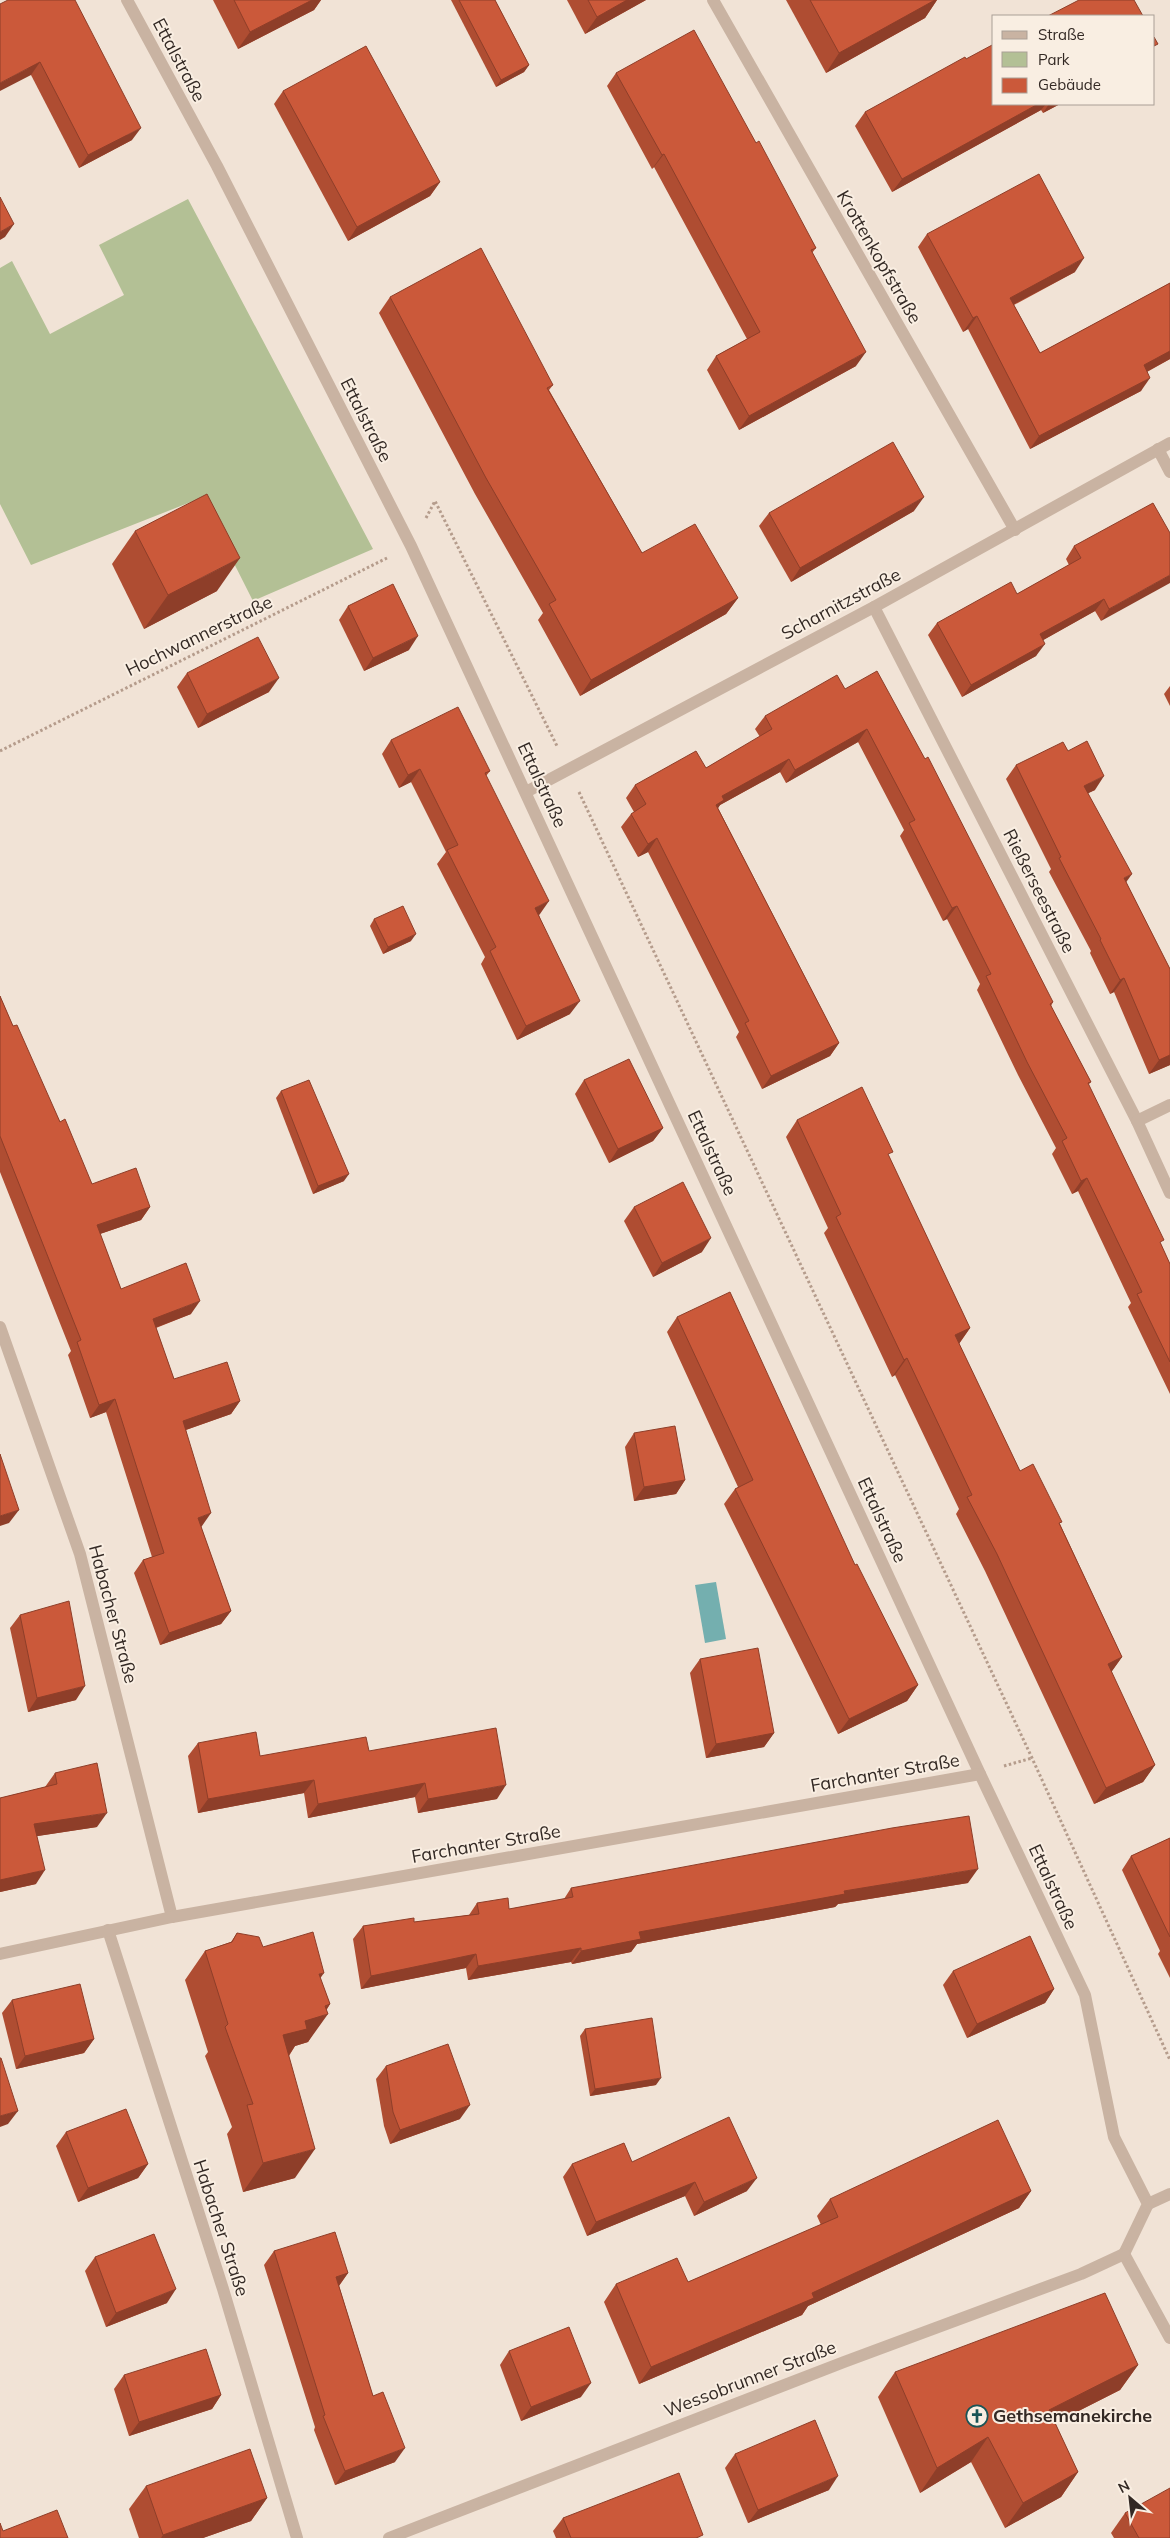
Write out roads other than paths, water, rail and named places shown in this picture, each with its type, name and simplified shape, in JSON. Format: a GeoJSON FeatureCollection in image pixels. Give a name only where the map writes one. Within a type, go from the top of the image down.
{"type":"FeatureCollection","features":[{"type":"Feature","properties":{"kind":"street","name":"Ettalstraße"},"geometry":{"type":"LineString","coordinates":[[127,0],[217,166],[411,546],[980,1774],[1085,1995],[1114,2137],[1148,2204]]}},
{"type":"Feature","properties":{"kind":"street","name":"Krottenkopfstraße"},"geometry":{"type":"LineString","coordinates":[[713,0],[1015,530]]}},
{"type":"Feature","properties":{"kind":"street","name":"Scharnitzstraße"},"geometry":{"type":"LineString","coordinates":[[526,792],[874,607],[1170,443]]}},
{"type":"Feature","properties":{"kind":"street"},"geometry":{"type":"LineString","coordinates":[[1158,449],[1170,472]]}},
{"type":"Feature","properties":{"kind":"street","name":"Rießerseestraße"},"geometry":{"type":"LineString","coordinates":[[874,607],[1137,1121],[1170,1193]]}},
{"type":"Feature","properties":{"kind":"street"},"geometry":{"type":"LineString","coordinates":[[1137,1121],[1170,1105]]}},
{"type":"Feature","properties":{"kind":"street","name":"Habacher Straße"},"geometry":{"type":"LineString","coordinates":[[0,1326],[80,1554],[172,1917]]}},
{"type":"Feature","properties":{"kind":"street","name":"Farchanter Straße"},"geometry":{"type":"LineString","coordinates":[[0,1954],[172,1917],[980,1774]]}},
{"type":"Feature","properties":{"kind":"street","name":"Habacher Straße"},"geometry":{"type":"LineString","coordinates":[[108,1930],[223,2289],[298,2538]]}},
{"type":"Feature","properties":{"kind":"street"},"geometry":{"type":"LineString","coordinates":[[1170,2194],[1148,2204],[1124,2254],[1170,2338]]}},
{"type":"Feature","properties":{"kind":"street","name":"Wessobrunner Straße"},"geometry":{"type":"LineString","coordinates":[[389,2538],[844,2362],[1081,2274],[1124,2254]]}},
{"type":"Feature","properties":{"kind":"water"},"geometry":{"type":"Polygon","coordinates":[[[716,1582],[726,1639],[705,1643],[695,1585],[716,1582]]]}},
{"type":"Feature","properties":{"kind":"place","name":"Gethsemanekirche"},"geometry":{"type":"Point","coordinates":[977,2416]}}]}
